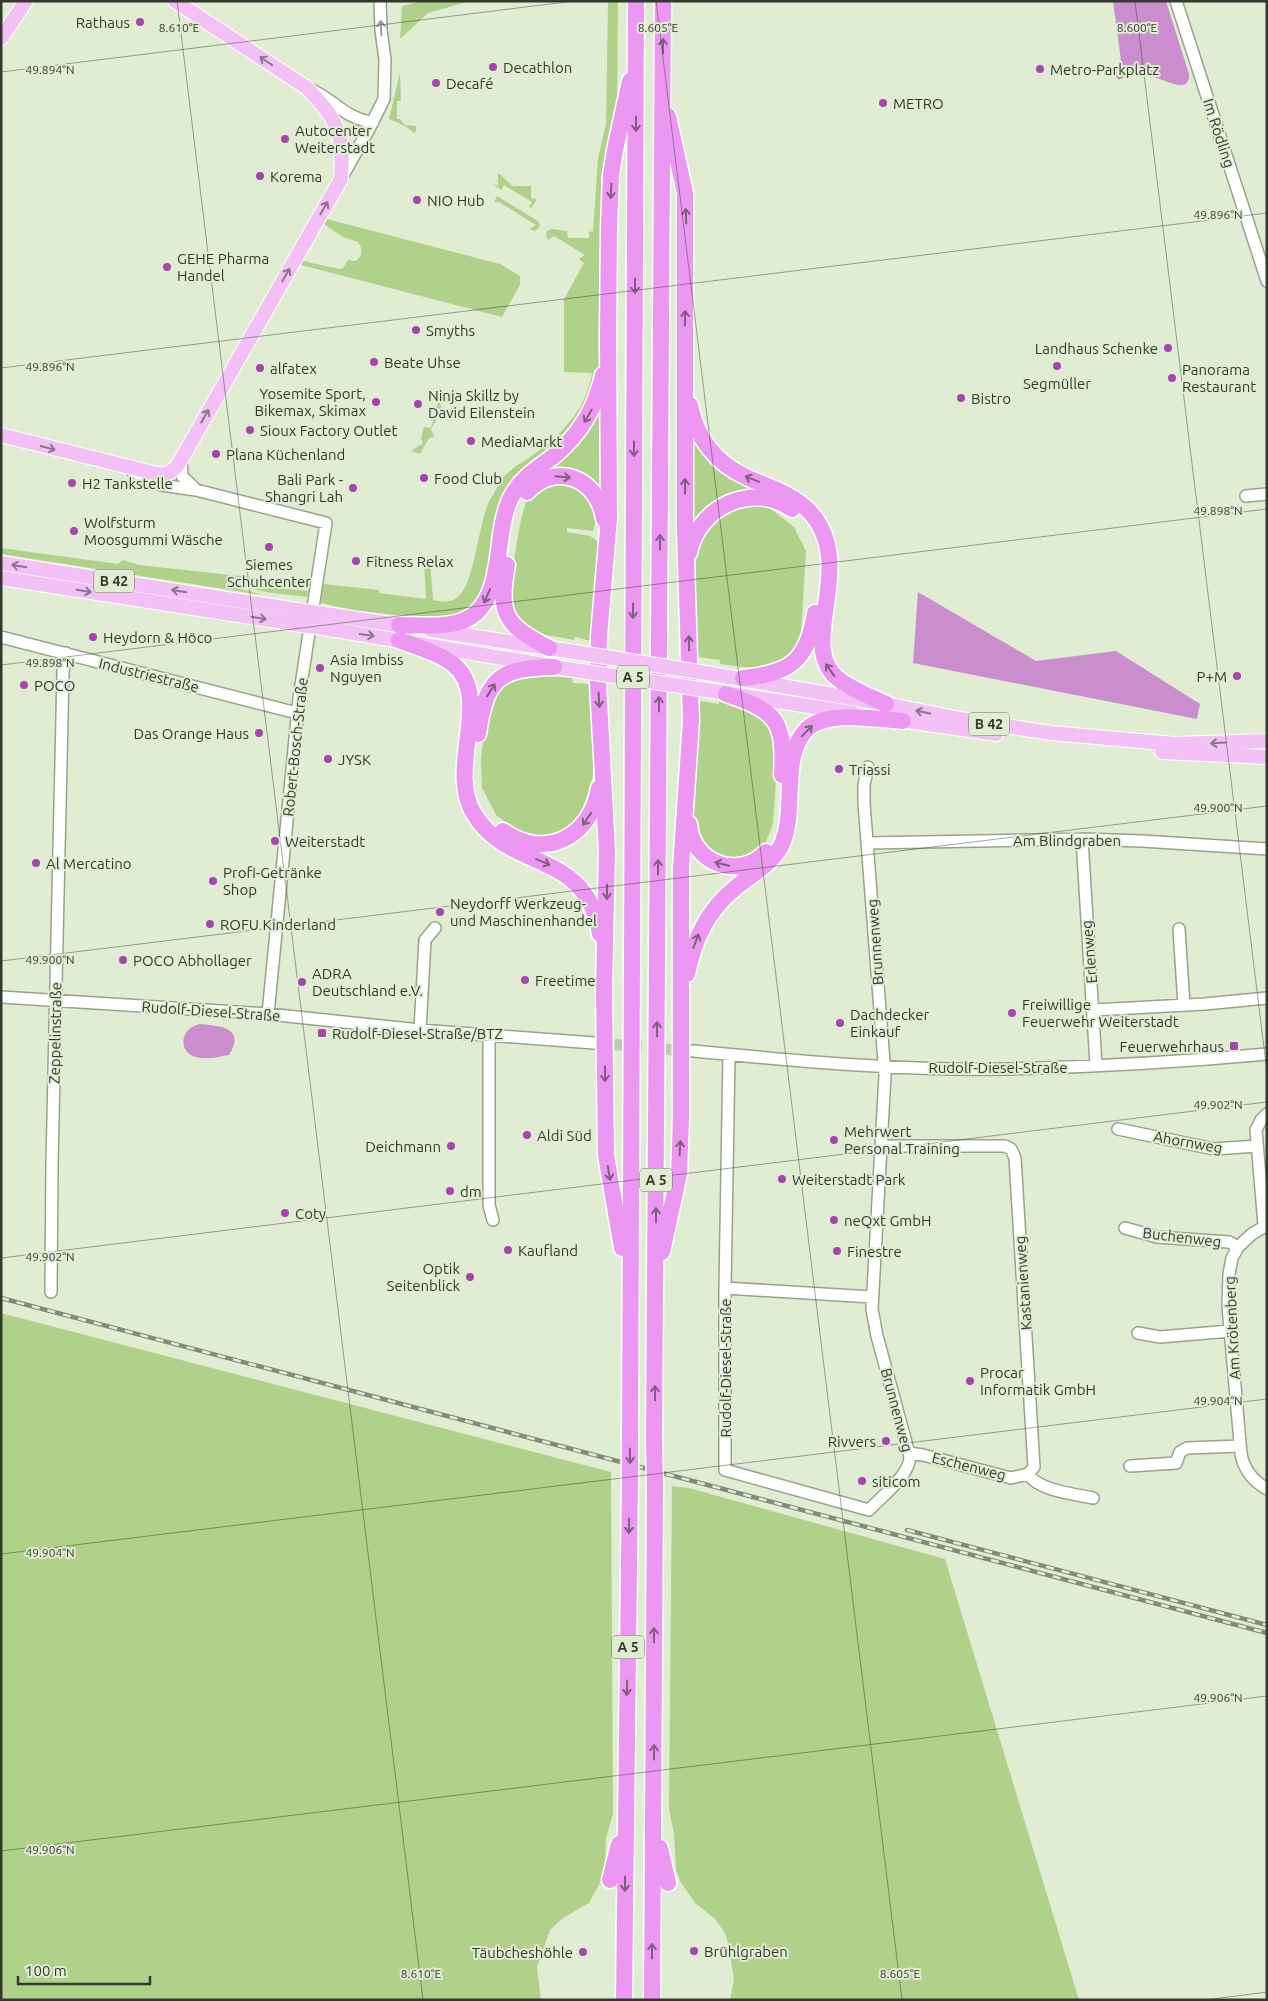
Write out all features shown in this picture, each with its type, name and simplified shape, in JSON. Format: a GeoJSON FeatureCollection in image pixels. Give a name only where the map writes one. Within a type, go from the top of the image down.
{"type":"FeatureCollection","features":[{"type":"Feature","properties":{"kind":"highway","name":"A 5"},"geometry":{"type":"LineString","coordinates":[[624,2000],[630,1477],[629,1296],[636,1]]}},
{"type":"Feature","properties":{"kind":"highway","name":"A 5"},"geometry":{"type":"LineString","coordinates":[[652,2000],[663,1]]}},
{"type":"Feature","properties":{"kind":"highway"},"geometry":{"type":"LineString","coordinates":[[554,667],[526,668],[510,671],[498,679],[491,688],[480,716],[474,783],[478,801],[496,826],[512,837],[532,843],[550,844],[559,842],[573,834],[590,816],[597,798],[602,756],[598,670],[604,564],[609,518],[608,335],[611,175],[623,107],[636,58]]}},
{"type":"Feature","properties":{"kind":"highway"},"geometry":{"type":"LineString","coordinates":[[655,1281],[679,1174],[682,1118],[681,868],[690,721],[684,367],[685,193],[663,92]]}},
{"type":"Feature","properties":{"kind":"highway"},"geometry":{"type":"LineString","coordinates":[[399,632],[461,621],[474,615],[485,602],[493,582],[506,512],[512,495],[522,481],[565,446],[587,418],[600,388],[608,335]]}},
{"type":"Feature","properties":{"kind":"highway"},"geometry":{"type":"LineString","coordinates":[[684,367],[692,413],[708,448],[724,465],[745,477],[796,499],[810,512],[822,530],[828,549],[830,568],[821,640],[825,661],[835,676],[845,684],[886,704]]}},
{"type":"Feature","properties":{"kind":"highway"},"geometry":{"type":"LineString","coordinates":[[549,648],[516,629],[507,616],[503,598],[504,580],[516,514],[522,499],[534,484],[550,477],[567,476],[583,483],[593,492],[600,504],[604,518],[604,564]]}},
{"type":"Feature","properties":{"kind":"highway"},"geometry":{"type":"LineString","coordinates":[[686,570],[690,548],[700,526],[710,514],[726,503],[746,498],[761,497],[776,501],[790,507],[813,532],[819,550],[821,568],[819,590],[809,638],[801,654],[790,666],[771,674],[743,678]]}},
{"type":"Feature","properties":{"kind":"highway","name":"A 5"},"geometry":{"type":"LineString","coordinates":[[399,632],[456,666],[461,672],[468,685],[470,694],[470,714],[464,769],[465,793],[471,810],[479,823],[499,842],[555,867],[582,890],[592,907],[598,923],[604,990]]}},
{"type":"Feature","properties":{"kind":"highway"},"geometry":{"type":"LineString","coordinates":[[687,779],[689,830],[694,844],[704,857],[717,864],[735,867],[744,865],[762,856],[774,840],[778,826],[783,755],[782,739],[776,724],[762,708],[726,694]]}},
{"type":"Feature","properties":{"kind":"highway"},"geometry":{"type":"LineString","coordinates":[[681,1023],[687,975],[700,931],[717,905],[732,890],[769,863],[782,844],[788,821],[794,756],[803,735],[814,724],[832,718],[904,721]]}},
{"type":"Feature","properties":{"kind":"highway","name":"A 5"},"geometry":{"type":"LineString","coordinates":[[602,756],[607,859],[604,990],[606,1155],[629,1296]]}},
{"type":"Feature","properties":{"kind":"highway"},"geometry":{"type":"LineString","coordinates":[[653,1801],[663,1866],[668,1882]]}},
{"type":"Feature","properties":{"kind":"highway"},"geometry":{"type":"LineString","coordinates":[[610,1880],[625,1818]]}},
{"type":"Feature","properties":{"kind":"main road"},"geometry":{"type":"LineString","coordinates":[[1,38],[26,1]]}},
{"type":"Feature","properties":{"kind":"main road"},"geometry":{"type":"LineString","coordinates":[[1,435],[124,467],[163,475],[172,472],[341,178],[342,152],[337,126],[330,114],[307,88],[175,1]]}},
{"type":"Feature","properties":{"kind":"main road","name":"B 42"},"geometry":{"type":"LineString","coordinates":[[1,563],[303,611],[316,606],[399,632],[554,667],[726,694],[904,721],[1076,744],[1186,754],[1267,757]]}},
{"type":"Feature","properties":{"kind":"main road","name":"B 42"},"geometry":{"type":"LineString","coordinates":[[1,578],[301,625],[399,632],[549,648],[743,678],[989,724],[1093,737],[1188,744],[1267,741]]}},
{"type":"Feature","properties":{"kind":"street"},"geometry":{"type":"LineString","coordinates":[[341,178],[373,122],[385,95],[383,47],[380,30],[380,1]]}},
{"type":"Feature","properties":{"kind":"street","name":"Im Rödling"},"geometry":{"type":"LineString","coordinates":[[1176,1],[1267,282]]}},
{"type":"Feature","properties":{"kind":"street"},"geometry":{"type":"LineString","coordinates":[[307,88],[320,94],[350,116],[373,122]]}},
{"type":"Feature","properties":{"kind":"street"},"geometry":{"type":"LineString","coordinates":[[181,459],[183,478],[196,490]]}},
{"type":"Feature","properties":{"kind":"street"},"geometry":{"type":"LineString","coordinates":[[124,467],[155,483],[196,490]]}},
{"type":"Feature","properties":{"kind":"street","name":"Robert-Bosch-Straße"},"geometry":{"type":"LineString","coordinates":[[196,490],[326,523],[316,606],[298,713],[268,1014]]}},
{"type":"Feature","properties":{"kind":"street"},"geometry":{"type":"LineString","coordinates":[[1246,496],[1267,494]]}},
{"type":"Feature","properties":{"kind":"street","name":"Industriestraße"},"geometry":{"type":"LineString","coordinates":[[1,637],[298,713]]}},
{"type":"Feature","properties":{"kind":"street","name":"Zeppelinstraße"},"geometry":{"type":"LineString","coordinates":[[51,1292],[51,1206],[63,676],[66,653]]}},
{"type":"Feature","properties":{"kind":"street","name":"Brunnenweg"},"geometry":{"type":"LineString","coordinates":[[725,1470],[869,1510],[906,1470],[909,1463],[909,1453],[875,1328],[872,1297],[882,1146],[884,1066],[863,793],[868,767]]}},
{"type":"Feature","properties":{"kind":"street","name":"Am Blindgraben"},"geometry":{"type":"LineString","coordinates":[[868,843],[1082,839],[1142,840],[1267,849]]}},
{"type":"Feature","properties":{"kind":"street","name":"Erlenweg"},"geometry":{"type":"LineString","coordinates":[[1082,839],[1096,1065]]}},
{"type":"Feature","properties":{"kind":"street"},"geometry":{"type":"LineString","coordinates":[[420,1030],[425,940],[435,928]]}},
{"type":"Feature","properties":{"kind":"street"},"geometry":{"type":"LineString","coordinates":[[1178,929],[1184,1005]]}},
{"type":"Feature","properties":{"kind":"street","name":"Rudolf-Diesel-Straße"},"geometry":{"type":"LineString","coordinates":[[1,996],[268,1014],[420,1030],[594,1043]]}},
{"type":"Feature","properties":{"kind":"street"},"geometry":{"type":"LineString","coordinates":[[1094,1010],[1267,998]]}},
{"type":"Feature","properties":{"kind":"street"},"geometry":{"type":"LineString","coordinates":[[489,1036],[489,1205],[493,1220]]}},
{"type":"Feature","properties":{"kind":"street","name":"Rudolf-Diesel-Straße"},"geometry":{"type":"LineString","coordinates":[[693,1051],[884,1066],[1006,1069],[1267,1054]]}},
{"type":"Feature","properties":{"kind":"street","name":"Rudolf-Diesel-Straße"},"geometry":{"type":"LineString","coordinates":[[725,1470],[725,1288],[729,1055]]}},
{"type":"Feature","properties":{"kind":"street","name":"Am Krötenberg"},"geometry":{"type":"LineString","coordinates":[[1267,1114],[1257,1127],[1257,1146],[1266,1225],[1246,1238],[1232,1258],[1228,1297],[1240,1446],[1246,1470],[1253,1479],[1267,1489]]}},
{"type":"Feature","properties":{"kind":"street","name":"Ahornweg"},"geometry":{"type":"LineString","coordinates":[[1118,1128],[1214,1149],[1257,1146]]}},
{"type":"Feature","properties":{"kind":"street","name":"Kastanienweg"},"geometry":{"type":"LineString","coordinates":[[882,1146],[1001,1146],[1011,1149],[1014,1154],[1035,1459],[1033,1470],[1028,1474]]}},
{"type":"Feature","properties":{"kind":"street","name":"Buchenweg"},"geometry":{"type":"LineString","coordinates":[[1125,1228],[1153,1236],[1229,1242],[1238,1247]]}},
{"type":"Feature","properties":{"kind":"street"},"geometry":{"type":"LineString","coordinates":[[725,1288],[872,1297]]}},
{"type":"Feature","properties":{"kind":"street"},"geometry":{"type":"LineString","coordinates":[[1138,1333],[1160,1337],[1230,1331]]}},
{"type":"Feature","properties":{"kind":"street"},"geometry":{"type":"LineString","coordinates":[[1130,1466],[1176,1463],[1180,1452],[1186,1448],[1240,1446]]}},
{"type":"Feature","properties":{"kind":"street","name":"Eschenweg"},"geometry":{"type":"LineString","coordinates":[[909,1453],[1011,1478],[1028,1474]]}},
{"type":"Feature","properties":{"kind":"street"},"geometry":{"type":"LineString","coordinates":[[1028,1474],[1032,1480],[1046,1486],[1093,1498]]}},
{"type":"Feature","properties":{"kind":"green space"},"geometry":{"type":"Polygon","coordinates":[[[423,1],[471,1],[428,13],[400,39],[402,6],[423,1]]]}},
{"type":"Feature","properties":{"kind":"green space"},"geometry":{"type":"Polygon","coordinates":[[[608,1],[618,1],[617,105],[600,358],[598,378],[576,426],[521,476],[484,590],[471,611],[438,620],[353,610],[321,603],[323,584],[379,590],[379,593],[426,599],[424,561],[430,560],[433,600],[447,601],[455,599],[462,593],[467,582],[472,569],[486,510],[502,480],[506,474],[556,436],[580,408],[592,373],[564,372],[564,299],[584,263],[579,259],[585,255],[554,236],[548,240],[546,235],[547,231],[552,229],[567,231],[568,238],[589,238],[589,232],[593,231],[598,158],[606,124],[608,1]]]}},
{"type":"Feature","properties":{"kind":"green space"},"geometry":{"type":"Polygon","coordinates":[[[400,73],[401,101],[397,101],[397,119],[400,119],[405,125],[416,126],[416,132],[414,133],[405,126],[389,119],[400,73]]]}},
{"type":"Feature","properties":{"kind":"green space"},"geometry":{"type":"Polygon","coordinates":[[[498,174],[512,186],[531,186],[531,198],[537,199],[531,208],[529,207],[532,202],[504,185],[501,190],[491,183],[498,186],[498,174]]]}},
{"type":"Feature","properties":{"kind":"green space"},"geometry":{"type":"Polygon","coordinates":[[[497,196],[538,221],[540,225],[538,229],[534,231],[530,229],[536,225],[499,202],[494,202],[497,196]]]}},
{"type":"Feature","properties":{"kind":"green space"},"geometry":{"type":"Polygon","coordinates":[[[327,219],[500,264],[520,276],[520,285],[502,317],[301,265],[303,261],[339,269],[343,268],[348,260],[355,261],[360,257],[361,247],[358,242],[343,237],[324,224],[327,219]]]}},
{"type":"Feature","properties":{"kind":"green space"},"geometry":{"type":"Polygon","coordinates":[[[603,392],[603,498],[594,486],[534,477],[603,392]]]}},
{"type":"Feature","properties":{"kind":"green space"},"geometry":{"type":"Polygon","coordinates":[[[438,402],[442,410],[431,429],[434,437],[429,438],[420,454],[411,451],[423,443],[421,438],[424,427],[431,428],[438,402]]]}},
{"type":"Feature","properties":{"kind":"green space"},"geometry":{"type":"Polygon","coordinates":[[[692,434],[760,488],[692,525],[692,434]]]}},
{"type":"Feature","properties":{"kind":"green space"},"geometry":{"type":"Polygon","coordinates":[[[549,484],[569,487],[578,491],[592,503],[595,511],[596,520],[593,531],[567,528],[567,532],[590,536],[599,542],[591,641],[575,637],[574,640],[541,634],[519,623],[510,609],[508,593],[521,519],[527,499],[549,484]]]}},
{"type":"Feature","properties":{"kind":"green space"},"geometry":{"type":"Polygon","coordinates":[[[742,506],[767,506],[794,527],[806,551],[801,633],[794,649],[784,661],[760,669],[720,664],[720,660],[698,657],[694,578],[702,537],[710,522],[723,512],[742,506]]]}},
{"type":"Feature","properties":{"kind":"green space"},"geometry":{"type":"Polygon","coordinates":[[[1,548],[118,564],[123,560],[139,565],[296,582],[296,587],[227,581],[226,585],[263,595],[1,554],[1,548]]]}},
{"type":"Feature","properties":{"kind":"green space"},"geometry":{"type":"Polygon","coordinates":[[[232,584],[308,591],[307,597],[266,592],[232,584]]]}},
{"type":"Feature","properties":{"kind":"green space"},"geometry":{"type":"Polygon","coordinates":[[[527,674],[572,678],[573,683],[589,684],[593,712],[593,775],[581,813],[558,835],[539,837],[517,831],[496,815],[482,788],[481,759],[486,718],[500,686],[527,674]]]}},
{"type":"Feature","properties":{"kind":"green space"},"geometry":{"type":"Polygon","coordinates":[[[700,701],[719,704],[719,701],[750,708],[771,723],[778,751],[773,824],[766,842],[756,854],[741,861],[708,853],[695,832],[693,809],[700,701]]]}},
{"type":"Feature","properties":{"kind":"green space"},"geometry":{"type":"Polygon","coordinates":[[[1,1313],[611,1472],[613,1814],[606,1838],[605,1870],[589,1903],[563,1918],[550,1930],[537,1967],[541,2000],[1,2000],[1,1313]]]}},
{"type":"Feature","properties":{"kind":"green space"},"geometry":{"type":"Polygon","coordinates":[[[672,1486],[689,1488],[945,1559],[1079,2000],[730,2000],[734,1979],[725,1933],[715,1919],[695,1903],[680,1881],[676,1870],[674,1834],[669,1809],[672,1486]]]}},
{"type":"Feature","properties":{"kind":"shaded area"},"geometry":{"type":"Polygon","coordinates":[[[1113,1],[1166,1],[1189,74],[1186,84],[1172,84],[1147,75],[1138,74],[1119,80],[1115,76],[1122,68],[1113,1]]]}},
{"type":"Feature","properties":{"kind":"shaded area"},"geometry":{"type":"Polygon","coordinates":[[[918,592],[1036,661],[1116,651],[1200,704],[1197,719],[913,663],[918,592]]]}},
{"type":"Feature","properties":{"kind":"shaded area"},"geometry":{"type":"Polygon","coordinates":[[[200,1024],[222,1027],[233,1033],[233,1046],[229,1055],[200,1058],[190,1055],[186,1051],[183,1041],[185,1036],[193,1027],[200,1024]]]}},
{"type":"Feature","properties":{"kind":"tunnel"},"geometry":{"type":"LineString","coordinates":[[598,1043],[686,1051]]}},
{"type":"Feature","properties":{"kind":"railway"},"geometry":{"type":"LineString","coordinates":[[1,1298],[1267,1633]]}},
{"type":"Feature","properties":{"kind":"railway"},"geometry":{"type":"LineString","coordinates":[[907,1530],[1267,1625]]}},
{"type":"Feature","properties":{"kind":"place","name":"Rathaus"},"geometry":{"type":"Point","coordinates":[140,22]}},
{"type":"Feature","properties":{"kind":"place","name":"Decathlon"},"geometry":{"type":"Point","coordinates":[493,67]}},
{"type":"Feature","properties":{"kind":"place","name":"Metro-Parkplatz"},"geometry":{"type":"Point","coordinates":[1040,69]}},
{"type":"Feature","properties":{"kind":"place","name":"Decafé"},"geometry":{"type":"Point","coordinates":[436,83]}},
{"type":"Feature","properties":{"kind":"place","name":"METRO"},"geometry":{"type":"Point","coordinates":[883,103]}},
{"type":"Feature","properties":{"kind":"place","name":"Autocenter Weiterstadt"},"geometry":{"type":"Point","coordinates":[285,139]}},
{"type":"Feature","properties":{"kind":"place","name":"Korema"},"geometry":{"type":"Point","coordinates":[260,176]}},
{"type":"Feature","properties":{"kind":"place","name":"NIO Hub"},"geometry":{"type":"Point","coordinates":[417,200]}},
{"type":"Feature","properties":{"kind":"place","name":"GEHE Pharma Handel"},"geometry":{"type":"Point","coordinates":[167,267]}},
{"type":"Feature","properties":{"kind":"place","name":"Smyths"},"geometry":{"type":"Point","coordinates":[416,330]}},
{"type":"Feature","properties":{"kind":"place","name":"Landhaus Schenke"},"geometry":{"type":"Point","coordinates":[1168,348]}},
{"type":"Feature","properties":{"kind":"place","name":"Beate Uhse"},"geometry":{"type":"Point","coordinates":[374,362]}},
{"type":"Feature","properties":{"kind":"place","name":"Segmüller"},"geometry":{"type":"Point","coordinates":[1057,366]}},
{"type":"Feature","properties":{"kind":"place","name":"alfatex"},"geometry":{"type":"Point","coordinates":[260,368]}},
{"type":"Feature","properties":{"kind":"place","name":"Panorama Restaurant"},"geometry":{"type":"Point","coordinates":[1172,378]}},
{"type":"Feature","properties":{"kind":"place","name":"Bistro"},"geometry":{"type":"Point","coordinates":[961,398]}},
{"type":"Feature","properties":{"kind":"place","name":"Yosemite Sport, Bikemax, Skimax"},"geometry":{"type":"Point","coordinates":[376,402]}},
{"type":"Feature","properties":{"kind":"place","name":"Ninja Skillz by David Eilenstein"},"geometry":{"type":"Point","coordinates":[418,404]}},
{"type":"Feature","properties":{"kind":"place","name":"Sioux Factory Outlet"},"geometry":{"type":"Point","coordinates":[250,430]}},
{"type":"Feature","properties":{"kind":"place","name":"MediaMarkt"},"geometry":{"type":"Point","coordinates":[471,441]}},
{"type":"Feature","properties":{"kind":"place","name":"Plana Küchenland"},"geometry":{"type":"Point","coordinates":[216,454]}},
{"type":"Feature","properties":{"kind":"place","name":"Food Club"},"geometry":{"type":"Point","coordinates":[424,478]}},
{"type":"Feature","properties":{"kind":"place","name":"H2 Tankstelle"},"geometry":{"type":"Point","coordinates":[72,483]}},
{"type":"Feature","properties":{"kind":"place","name":"Bali Park - Shangri Lah"},"geometry":{"type":"Point","coordinates":[353,488]}},
{"type":"Feature","properties":{"kind":"place","name":"Wolfsturm Moosgummi Wäsche"},"geometry":{"type":"Point","coordinates":[74,531]}},
{"type":"Feature","properties":{"kind":"place","name":"Siemes Schuhcenter"},"geometry":{"type":"Point","coordinates":[269,547]}},
{"type":"Feature","properties":{"kind":"place","name":"Fitness Relax"},"geometry":{"type":"Point","coordinates":[356,561]}},
{"type":"Feature","properties":{"kind":"place","name":"Heydorn & Höco"},"geometry":{"type":"Point","coordinates":[93,637]}},
{"type":"Feature","properties":{"kind":"place","name":"Asia Imbiss Nguyen"},"geometry":{"type":"Point","coordinates":[320,668]}},
{"type":"Feature","properties":{"kind":"place","name":"P+M"},"geometry":{"type":"Point","coordinates":[1237,676]}},
{"type":"Feature","properties":{"kind":"place","name":"POCO"},"geometry":{"type":"Point","coordinates":[24,685]}},
{"type":"Feature","properties":{"kind":"place","name":"Das Orange Haus"},"geometry":{"type":"Point","coordinates":[259,733]}},
{"type":"Feature","properties":{"kind":"place","name":"JYSK"},"geometry":{"type":"Point","coordinates":[328,759]}},
{"type":"Feature","properties":{"kind":"place","name":"Triassi"},"geometry":{"type":"Point","coordinates":[839,769]}},
{"type":"Feature","properties":{"kind":"place","name":"Weiterstadt"},"geometry":{"type":"Point","coordinates":[275,841]}},
{"type":"Feature","properties":{"kind":"place","name":"Al Mercatino"},"geometry":{"type":"Point","coordinates":[36,863]}},
{"type":"Feature","properties":{"kind":"place","name":"Profi-Getränke Shop"},"geometry":{"type":"Point","coordinates":[213,881]}},
{"type":"Feature","properties":{"kind":"place","name":"Neydorff Werkzeug- und Maschinenhandel"},"geometry":{"type":"Point","coordinates":[440,912]}},
{"type":"Feature","properties":{"kind":"place","name":"ROFU Kinderland"},"geometry":{"type":"Point","coordinates":[210,924]}},
{"type":"Feature","properties":{"kind":"place","name":"POCO Abhollager"},"geometry":{"type":"Point","coordinates":[123,960]}},
{"type":"Feature","properties":{"kind":"place","name":"Freetime"},"geometry":{"type":"Point","coordinates":[525,980]}},
{"type":"Feature","properties":{"kind":"place","name":"ADRA Deutschland e.V."},"geometry":{"type":"Point","coordinates":[302,982]}},
{"type":"Feature","properties":{"kind":"place","name":"Freiwillige Feuerwehr Weiterstadt"},"geometry":{"type":"Point","coordinates":[1012,1013]}},
{"type":"Feature","properties":{"kind":"place","name":"Dachdecker Einkauf"},"geometry":{"type":"Point","coordinates":[840,1023]}},
{"type":"Feature","properties":{"kind":"place","name":"Rudolf-Diesel-Straße/BTZ"},"geometry":{"type":"Point","coordinates":[322,1033]}},
{"type":"Feature","properties":{"kind":"place","name":"Feuerwehrhaus"},"geometry":{"type":"Point","coordinates":[1234,1046]}},
{"type":"Feature","properties":{"kind":"place","name":"Aldi Süd"},"geometry":{"type":"Point","coordinates":[527,1135]}},
{"type":"Feature","properties":{"kind":"place","name":"Mehrwert Personal Training"},"geometry":{"type":"Point","coordinates":[834,1140]}},
{"type":"Feature","properties":{"kind":"place","name":"Deichmann"},"geometry":{"type":"Point","coordinates":[451,1146]}},
{"type":"Feature","properties":{"kind":"place","name":"Weiterstadt Park"},"geometry":{"type":"Point","coordinates":[782,1179]}},
{"type":"Feature","properties":{"kind":"place","name":"dm"},"geometry":{"type":"Point","coordinates":[450,1191]}},
{"type":"Feature","properties":{"kind":"place","name":"Coty"},"geometry":{"type":"Point","coordinates":[285,1213]}},
{"type":"Feature","properties":{"kind":"place","name":"neQxt GmbH"},"geometry":{"type":"Point","coordinates":[834,1220]}},
{"type":"Feature","properties":{"kind":"place","name":"Kaufland"},"geometry":{"type":"Point","coordinates":[508,1250]}},
{"type":"Feature","properties":{"kind":"place","name":"Finestre"},"geometry":{"type":"Point","coordinates":[837,1251]}},
{"type":"Feature","properties":{"kind":"place","name":"Optik Seitenblick"},"geometry":{"type":"Point","coordinates":[470,1277]}},
{"type":"Feature","properties":{"kind":"place","name":"Procar Informatik GmbH"},"geometry":{"type":"Point","coordinates":[970,1381]}},
{"type":"Feature","properties":{"kind":"place","name":"Rivvers"},"geometry":{"type":"Point","coordinates":[886,1441]}},
{"type":"Feature","properties":{"kind":"place","name":"siticom"},"geometry":{"type":"Point","coordinates":[862,1481]}},
{"type":"Feature","properties":{"kind":"place","name":"Brühlgraben"},"geometry":{"type":"Point","coordinates":[694,1951]}},
{"type":"Feature","properties":{"kind":"place","name":"Täubcheshöhle"},"geometry":{"type":"Point","coordinates":[583,1952]}}]}
